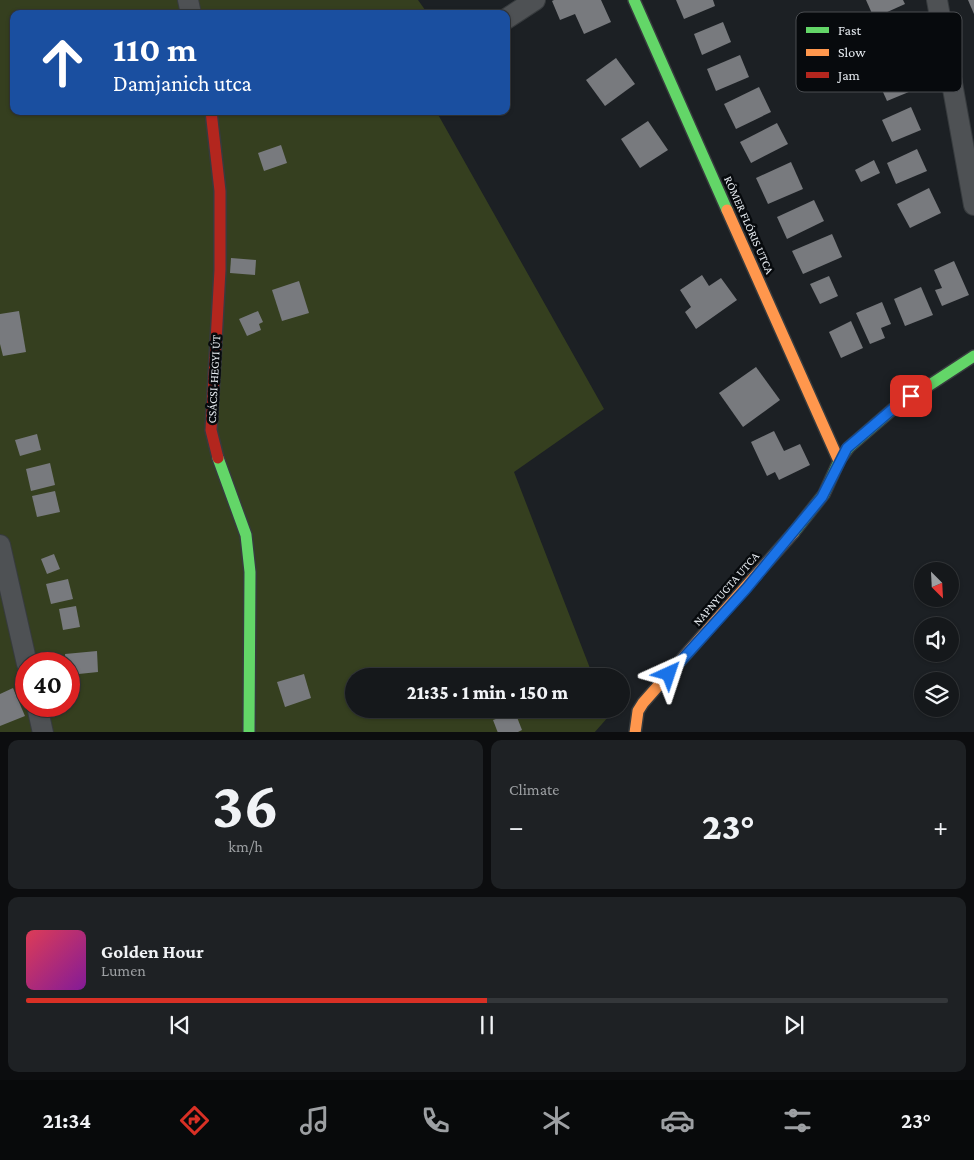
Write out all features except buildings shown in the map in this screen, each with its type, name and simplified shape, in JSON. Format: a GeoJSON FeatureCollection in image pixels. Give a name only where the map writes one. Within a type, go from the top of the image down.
{"type":"FeatureCollection","features":[{"type":"Feature","properties":{"kind":"street"},"geometry":{"type":"LineString","coordinates":[[510,16],[535,0]]}},
{"type":"Feature","properties":{"kind":"street","name":"RÓMER FLÓRIS UTCA"},"geometry":{"type":"LineString","coordinates":[[634,0],[839,462]]}},
{"type":"Feature","properties":{"kind":"street"},"geometry":{"type":"LineString","coordinates":[[954,92],[974,205]]}},
{"type":"Feature","properties":{"kind":"street","name":"CSÁCSI-HEGYI ÚT"},"geometry":{"type":"LineString","coordinates":[[212,115],[216,132],[222,223],[211,430],[215,451],[246,535],[250,572],[249,732]]}},
{"type":"Feature","properties":{"kind":"street","name":"NAPNYUGTA UTCA"},"geometry":{"type":"LineString","coordinates":[[635,732],[638,711],[643,703],[746,589],[822,497],[847,448],[895,407],[974,356]]}},
{"type":"Feature","properties":{"kind":"street"},"geometry":{"type":"LineString","coordinates":[[0,545],[24,652]]}},
{"type":"Feature","properties":{"kind":"street"},"geometry":{"type":"LineString","coordinates":[[40,717],[43,732]]}},
{"type":"Feature","properties":{"kind":"green space"},"geometry":{"type":"Polygon","coordinates":[[[0,0],[418,0],[425,10],[10,10],[10,115],[438,115],[604,409],[514,472],[590,668],[345,668],[345,718],[607,718],[595,732],[0,732],[0,0]]]}},
{"type":"Feature","properties":{"kind":"traffic: fast"},"geometry":{"type":"LineString","coordinates":[[634,0],[727,210]]}},
{"type":"Feature","properties":{"kind":"traffic: fast"},"geometry":{"type":"LineString","coordinates":[[794,532],[824,494],[840,459],[849,447],[893,409],[974,356]]}},
{"type":"Feature","properties":{"kind":"traffic: fast"},"geometry":{"type":"LineString","coordinates":[[218,458],[246,535],[250,572],[249,732]]}},
{"type":"Feature","properties":{"kind":"traffic: slow"},"geometry":{"type":"LineString","coordinates":[[727,210],[839,461]]}},
{"type":"Feature","properties":{"kind":"traffic: slow"},"geometry":{"type":"LineString","coordinates":[[635,732],[638,711],[643,703],[794,532]]}},
{"type":"Feature","properties":{"kind":"traffic: jam"},"geometry":{"type":"LineString","coordinates":[[211,115],[220,191],[220,270],[211,430],[218,458]]}},
{"type":"Feature","properties":{"kind":"route"},"geometry":{"type":"LineString","coordinates":[[669,674],[746,589],[822,497],[847,448],[895,407],[911,396]]}}]}
